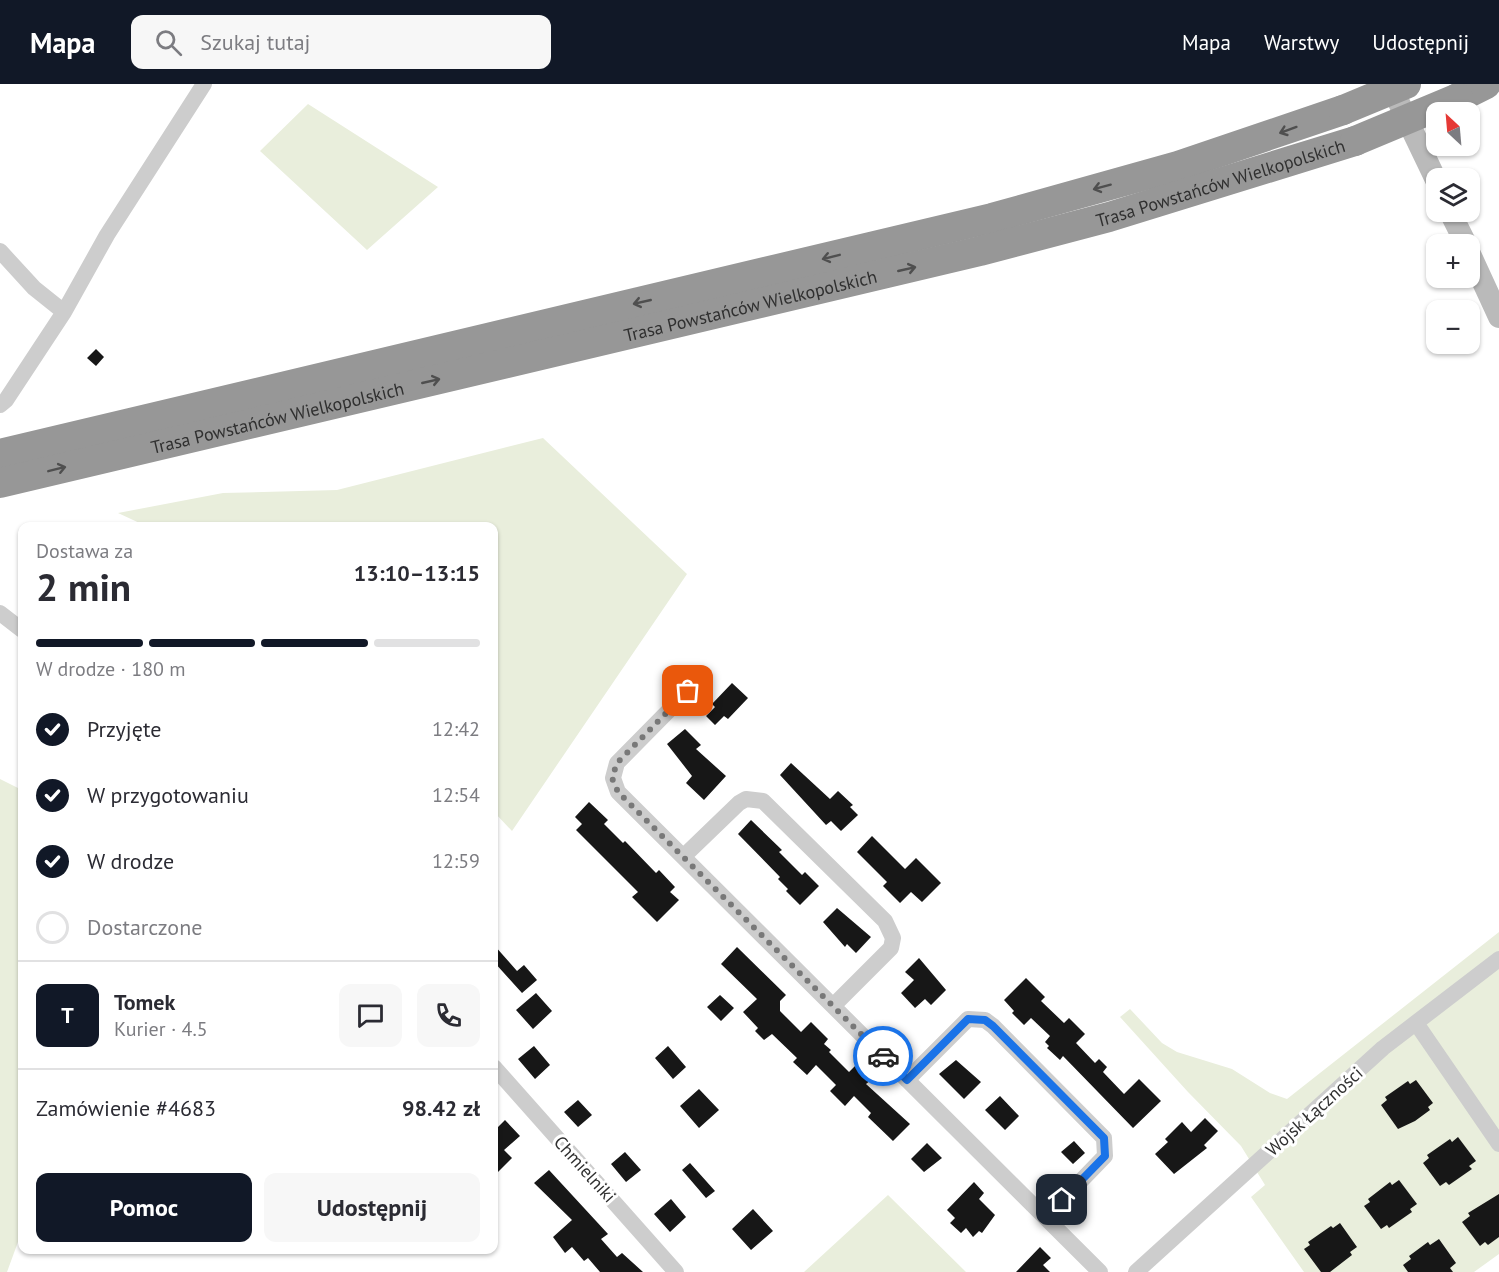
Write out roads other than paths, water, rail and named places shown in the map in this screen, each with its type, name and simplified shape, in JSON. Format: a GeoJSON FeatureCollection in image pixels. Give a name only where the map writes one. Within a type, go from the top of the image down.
{"type":"FeatureCollection","features":[{"type":"Feature","properties":{"kind":"highway","name":"Trasa Powstańców Wielkopolskich"},"geometry":{"type":"LineString","coordinates":[[0,454],[992,218],[1178,166],[1343,110],[1406,84]]}},
{"type":"Feature","properties":{"kind":"highway","name":"Trasa Powstańców Wielkopolskich"},"geometry":{"type":"LineString","coordinates":[[0,483],[980,251],[1130,211],[1355,141],[1486,84]]}},
{"type":"Feature","properties":{"kind":"main road"},"geometry":{"type":"LineString","coordinates":[[1390,84],[1430,168]]}},
{"type":"Feature","properties":{"kind":"main road"},"geometry":{"type":"LineString","coordinates":[[1480,275],[1499,316]]}},
{"type":"Feature","properties":{"kind":"street"},"geometry":{"type":"LineString","coordinates":[[0,405],[6,400],[64,312],[107,235],[204,84]]}},
{"type":"Feature","properties":{"kind":"street"},"geometry":{"type":"LineString","coordinates":[[0,251],[33,288],[64,312]]}},
{"type":"Feature","properties":{"kind":"street"},"geometry":{"type":"LineString","coordinates":[[0,613],[18,627]]}},
{"type":"Feature","properties":{"kind":"street"},"geometry":{"type":"LineString","coordinates":[[688,691],[617,763],[612,778],[618,792],[1101,1272]]}},
{"type":"Feature","properties":{"kind":"street"},"geometry":{"type":"LineString","coordinates":[[684,856],[739,803],[746,799],[763,801],[885,921],[893,938],[891,948],[833,1006]]}},
{"type":"Feature","properties":{"kind":"street","name":"Wojsk Łączności"},"geometry":{"type":"LineString","coordinates":[[1136,1272],[1383,1048],[1499,959]]}},
{"type":"Feature","properties":{"kind":"street"},"geometry":{"type":"LineString","coordinates":[[907,1080],[968,1019],[985,1020],[993,1026],[1104,1138],[1105,1156],[1047,1216]]}},
{"type":"Feature","properties":{"kind":"street"},"geometry":{"type":"LineString","coordinates":[[1416,1023],[1499,1144]]}},
{"type":"Feature","properties":{"kind":"street","name":"Chmielniki"},"geometry":{"type":"LineString","coordinates":[[498,1072],[676,1272]]}}]}
